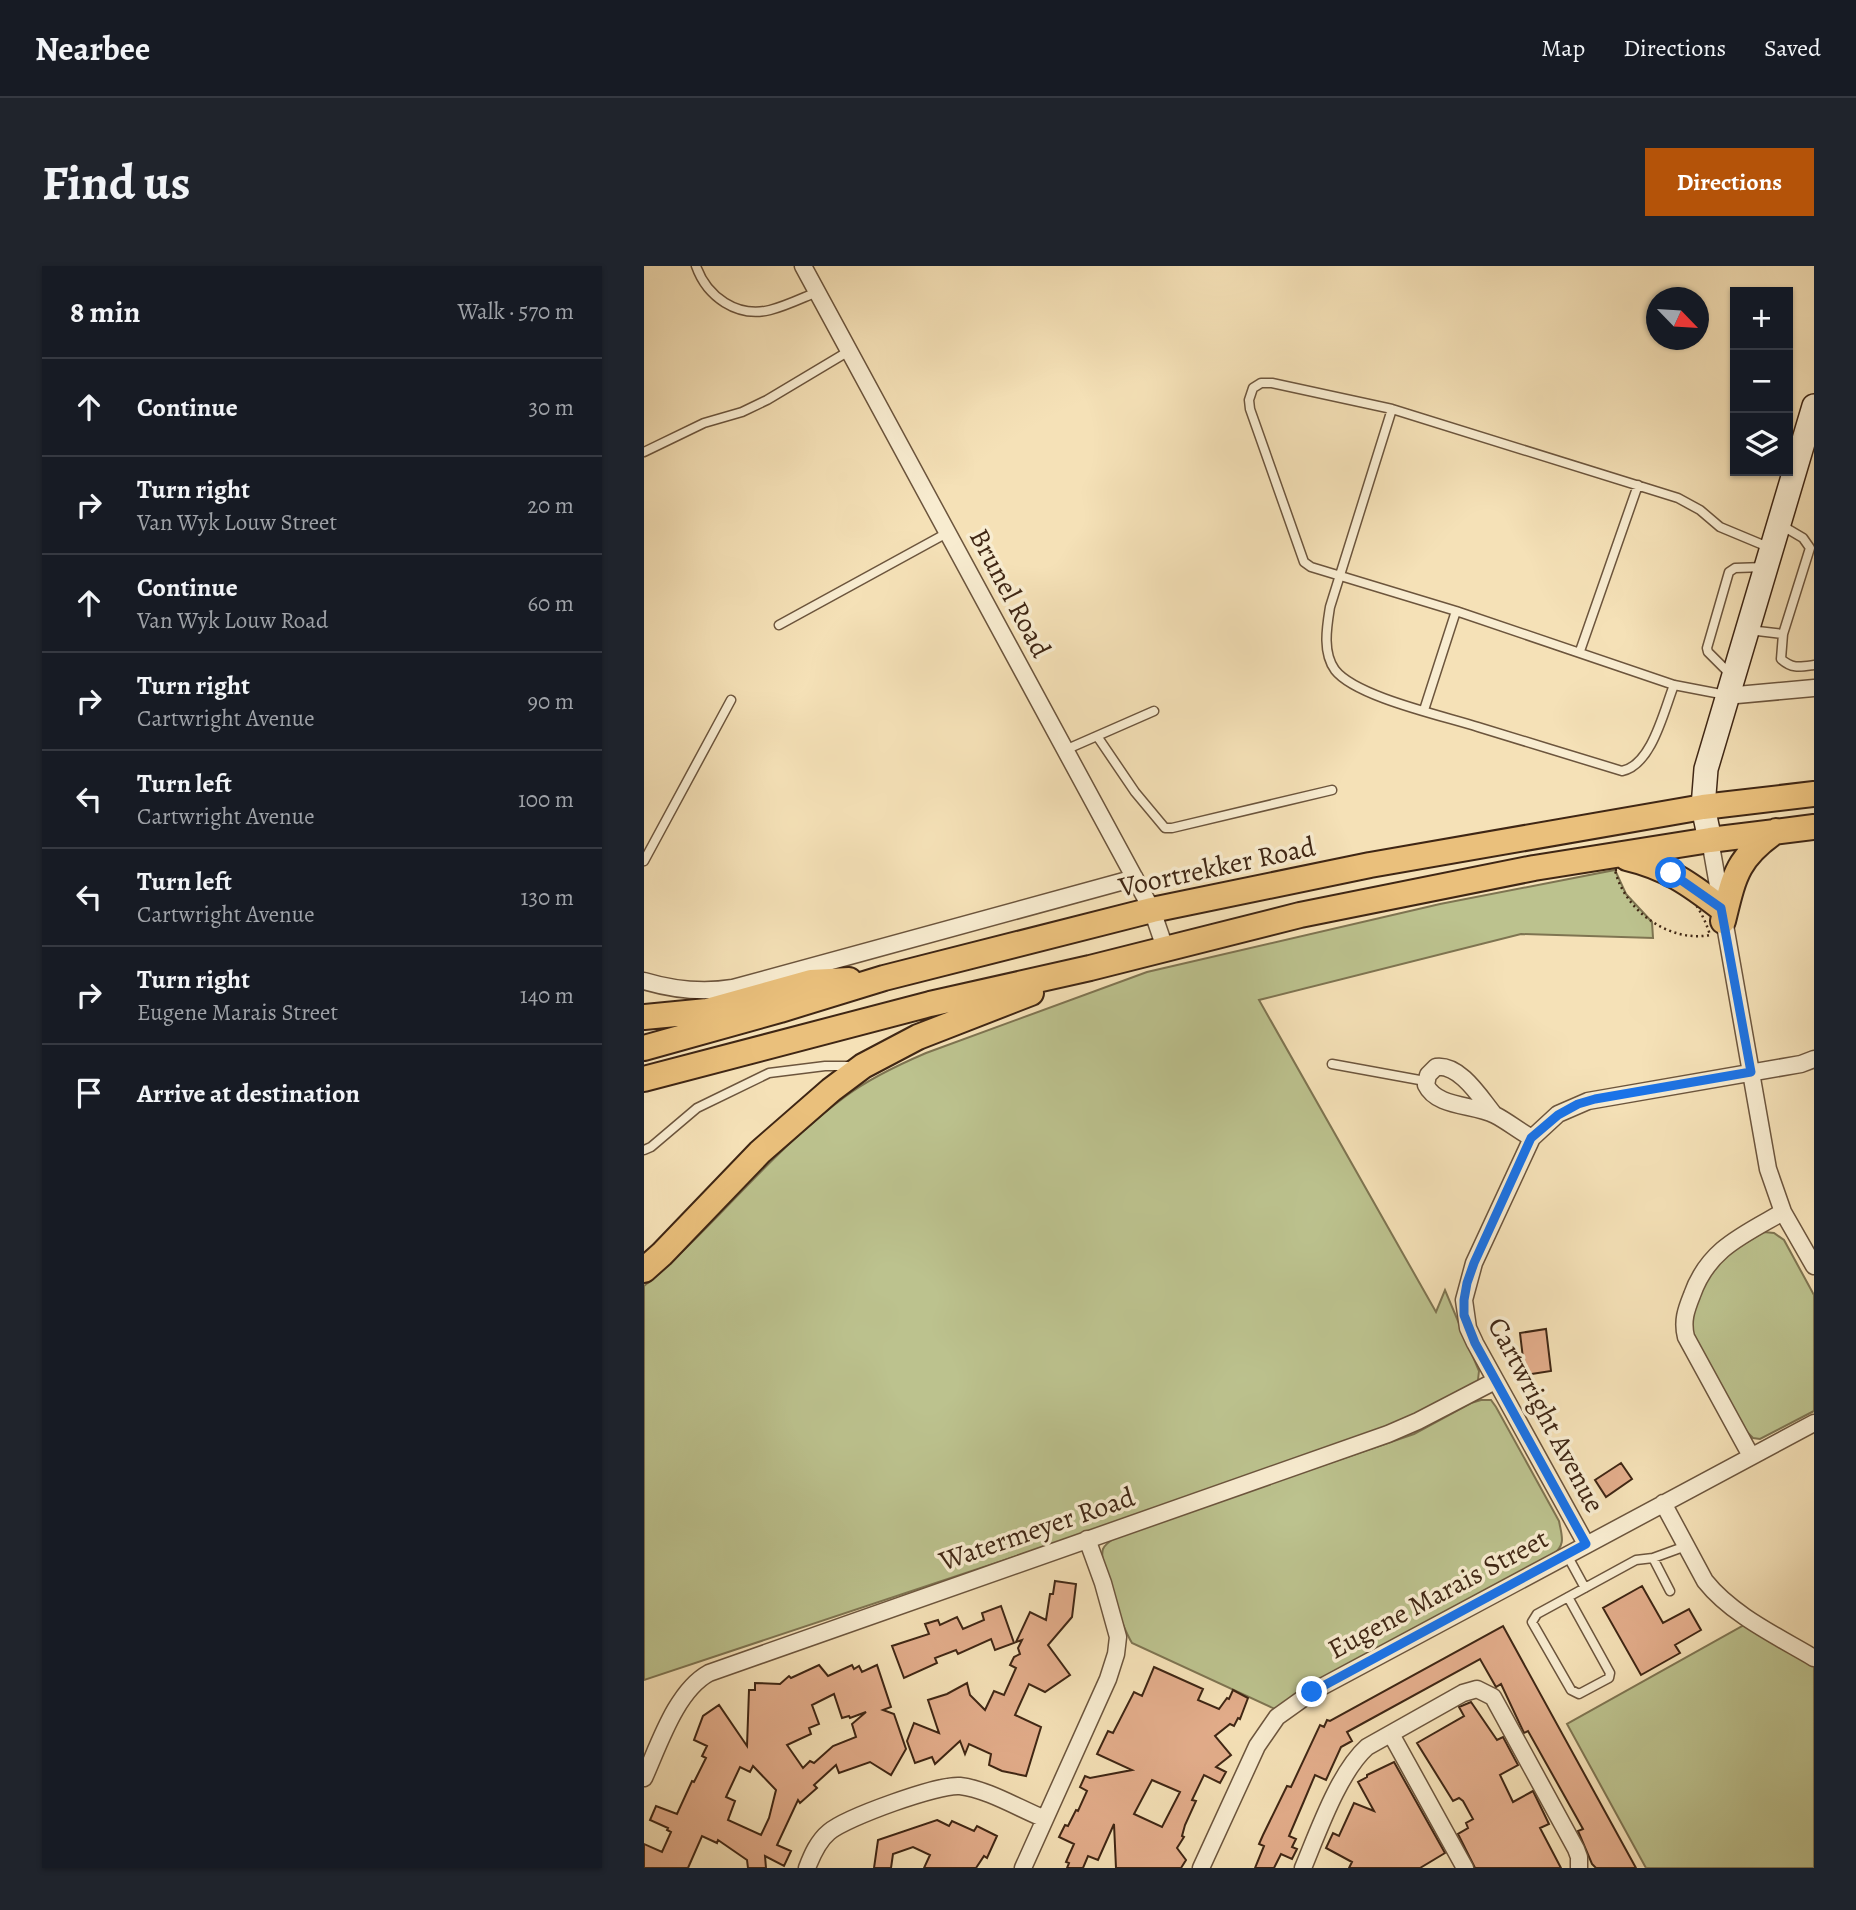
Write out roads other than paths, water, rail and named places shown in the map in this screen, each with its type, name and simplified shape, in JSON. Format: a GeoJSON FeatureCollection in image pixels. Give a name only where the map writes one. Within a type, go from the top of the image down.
{"type":"FeatureCollection","features":[{"type":"Feature","properties":{"kind":"main road"},"geometry":{"type":"LineString","coordinates":[[1710,840],[1703,807],[1706,769],[1814,406]]}},
{"type":"Feature","properties":{"kind":"main road","name":"Voortrekker Road"},"geometry":{"type":"LineString","coordinates":[[644,1048],[884,978],[1152,910],[1370,865],[1703,807],[1814,794]]}},
{"type":"Feature","properties":{"kind":"main road"},"geometry":{"type":"LineString","coordinates":[[644,1079],[930,1004],[1090,968],[1300,915],[1534,868],[1777,830],[1814,827]]}},
{"type":"Feature","properties":{"kind":"main road"},"geometry":{"type":"LineString","coordinates":[[1720,927],[1740,866],[1755,846],[1777,830]]}},
{"type":"Feature","properties":{"kind":"main road"},"geometry":{"type":"LineString","coordinates":[[1618,856],[1658,866],[1686,882],[1720,927]]}},
{"type":"Feature","properties":{"kind":"main road"},"geometry":{"type":"LineString","coordinates":[[644,1270],[760,1152],[863,1066],[918,1037],[987,1012],[1090,968]]}},
{"type":"Feature","properties":{"kind":"main road"},"geometry":{"type":"LineString","coordinates":[[644,1017],[707,1011],[811,982],[884,978]]}},
{"type":"Feature","properties":{"kind":"street","name":"Brunel Road"},"geometry":{"type":"LineString","coordinates":[[803,266],[1152,910],[1165,948]]}},
{"type":"Feature","properties":{"kind":"street"},"geometry":{"type":"LineString","coordinates":[[1729,686],[1814,688]]}},
{"type":"Feature","properties":{"kind":"street"},"geometry":{"type":"LineString","coordinates":[[1710,840],[1720,927],[1768,1168],[1783,1212],[1814,1266]]}},
{"type":"Feature","properties":{"kind":"street"},"geometry":{"type":"LineString","coordinates":[[644,981],[686,990],[733,988],[1135,878]]}},
{"type":"Feature","properties":{"kind":"street","name":"Cartwright Avenue"},"geometry":{"type":"LineString","coordinates":[[1586,1544],[1468,1328],[1464,1300],[1474,1263],[1531,1138],[1558,1115],[1578,1104],[1801,1064],[1814,1059]]}},
{"type":"Feature","properties":{"kind":"street"},"geometry":{"type":"LineString","coordinates":[[1493,1113],[1439,1097],[1427,1089],[1427,1075],[1436,1067],[1448,1068],[1463,1078],[1493,1113],[1531,1138]]}},
{"type":"Feature","properties":{"kind":"street"},"geometry":{"type":"LineString","coordinates":[[1751,1457],[1686,1337],[1684,1320],[1696,1282],[1710,1259],[1783,1212]]}},
{"type":"Feature","properties":{"kind":"street","name":"Watermeyer Road"},"geometry":{"type":"LineString","coordinates":[[644,1778],[678,1705],[699,1678],[1388,1434],[1496,1381]]}},
{"type":"Feature","properties":{"kind":"street","name":"Eugene Marais Street"},"geometry":{"type":"LineString","coordinates":[[1201,1868],[1257,1746],[1272,1723],[1287,1708],[1814,1423]]}},
{"type":"Feature","properties":{"kind":"street"},"geometry":{"type":"LineString","coordinates":[[1663,1503],[1705,1581],[1714,1592],[1766,1629],[1814,1658]]}},
{"type":"Feature","properties":{"kind":"street"},"geometry":{"type":"LineString","coordinates":[[1023,1868],[1116,1654],[1116,1626],[1087,1539]]}},
{"type":"Feature","properties":{"kind":"street"},"geometry":{"type":"LineString","coordinates":[[1308,1866],[1355,1757],[1367,1746],[1469,1690],[1476,1689],[1488,1692],[1493,1697],[1555,1808],[1579,1857],[1579,1868]]}},
{"type":"Feature","properties":{"kind":"street"},"geometry":{"type":"LineString","coordinates":[[1391,1734],[1465,1868]]}},
{"type":"Feature","properties":{"kind":"street"},"geometry":{"type":"LineString","coordinates":[[807,1868],[818,1844],[832,1829],[869,1812],[948,1786],[974,1789],[1045,1819]]}},
{"type":"Feature","properties":{"kind":"lane"},"geometry":{"type":"LineString","coordinates":[[696,266],[715,296],[731,307],[750,312],[770,310],[817,292]]}},
{"type":"Feature","properties":{"kind":"lane"},"geometry":{"type":"LineString","coordinates":[[644,452],[704,423],[742,412],[767,400],[849,351]]}},
{"type":"Feature","properties":{"kind":"lane"},"geometry":{"type":"LineString","coordinates":[[1729,686],[1674,685],[1580,651],[1304,562],[1249,400],[1253,388],[1261,383],[1272,383],[1392,409],[1691,504],[1720,527],[1768,557]]}},
{"type":"Feature","properties":{"kind":"lane"},"geometry":{"type":"LineString","coordinates":[[1392,409],[1338,575],[1326,631],[1328,653],[1334,669],[1367,691],[1622,771],[1632,769],[1641,761],[1674,685]]}},
{"type":"Feature","properties":{"kind":"lane"},"geometry":{"type":"LineString","coordinates":[[1580,651],[1638,485]]}},
{"type":"Feature","properties":{"kind":"lane"},"geometry":{"type":"LineString","coordinates":[[1779,523],[1804,538],[1810,548],[1783,634],[1781,659],[1788,666],[1814,665]]}},
{"type":"Feature","properties":{"kind":"lane"},"geometry":{"type":"LineString","coordinates":[[779,625],[947,533]]}},
{"type":"Feature","properties":{"kind":"lane"},"geometry":{"type":"LineString","coordinates":[[1729,686],[1708,652],[1707,643],[1730,572],[1768,557]]}},
{"type":"Feature","properties":{"kind":"lane"},"geometry":{"type":"LineString","coordinates":[[1424,710],[1455,611]]}},
{"type":"Feature","properties":{"kind":"lane"},"geometry":{"type":"LineString","coordinates":[[1746,630],[1783,634]]}},
{"type":"Feature","properties":{"kind":"lane"},"geometry":{"type":"LineString","coordinates":[[644,861],[731,701]]}},
{"type":"Feature","properties":{"kind":"lane"},"geometry":{"type":"LineString","coordinates":[[1065,750],[1154,711]]}},
{"type":"Feature","properties":{"kind":"lane"},"geometry":{"type":"LineString","coordinates":[[1097,736],[1135,792],[1165,828],[1332,790]]}},
{"type":"Feature","properties":{"kind":"lane"},"geometry":{"type":"LineString","coordinates":[[1332,1065],[1425,1081]]}},
{"type":"Feature","properties":{"kind":"lane"},"geometry":{"type":"LineString","coordinates":[[644,1150],[697,1108],[769,1073],[825,1066],[863,1066]]}},
{"type":"Feature","properties":{"kind":"lane"},"geometry":{"type":"LineString","coordinates":[[1568,1597],[1610,1673],[1609,1678],[1579,1695],[1571,1690],[1532,1622],[1536,1614],[1636,1560],[1653,1558],[1686,1546]]}},
{"type":"Feature","properties":{"kind":"lane"},"geometry":{"type":"LineString","coordinates":[[1567,1555],[1586,1588]]}},
{"type":"Feature","properties":{"kind":"lane"},"geometry":{"type":"LineString","coordinates":[[1653,1558],[1670,1591]]}}]}
